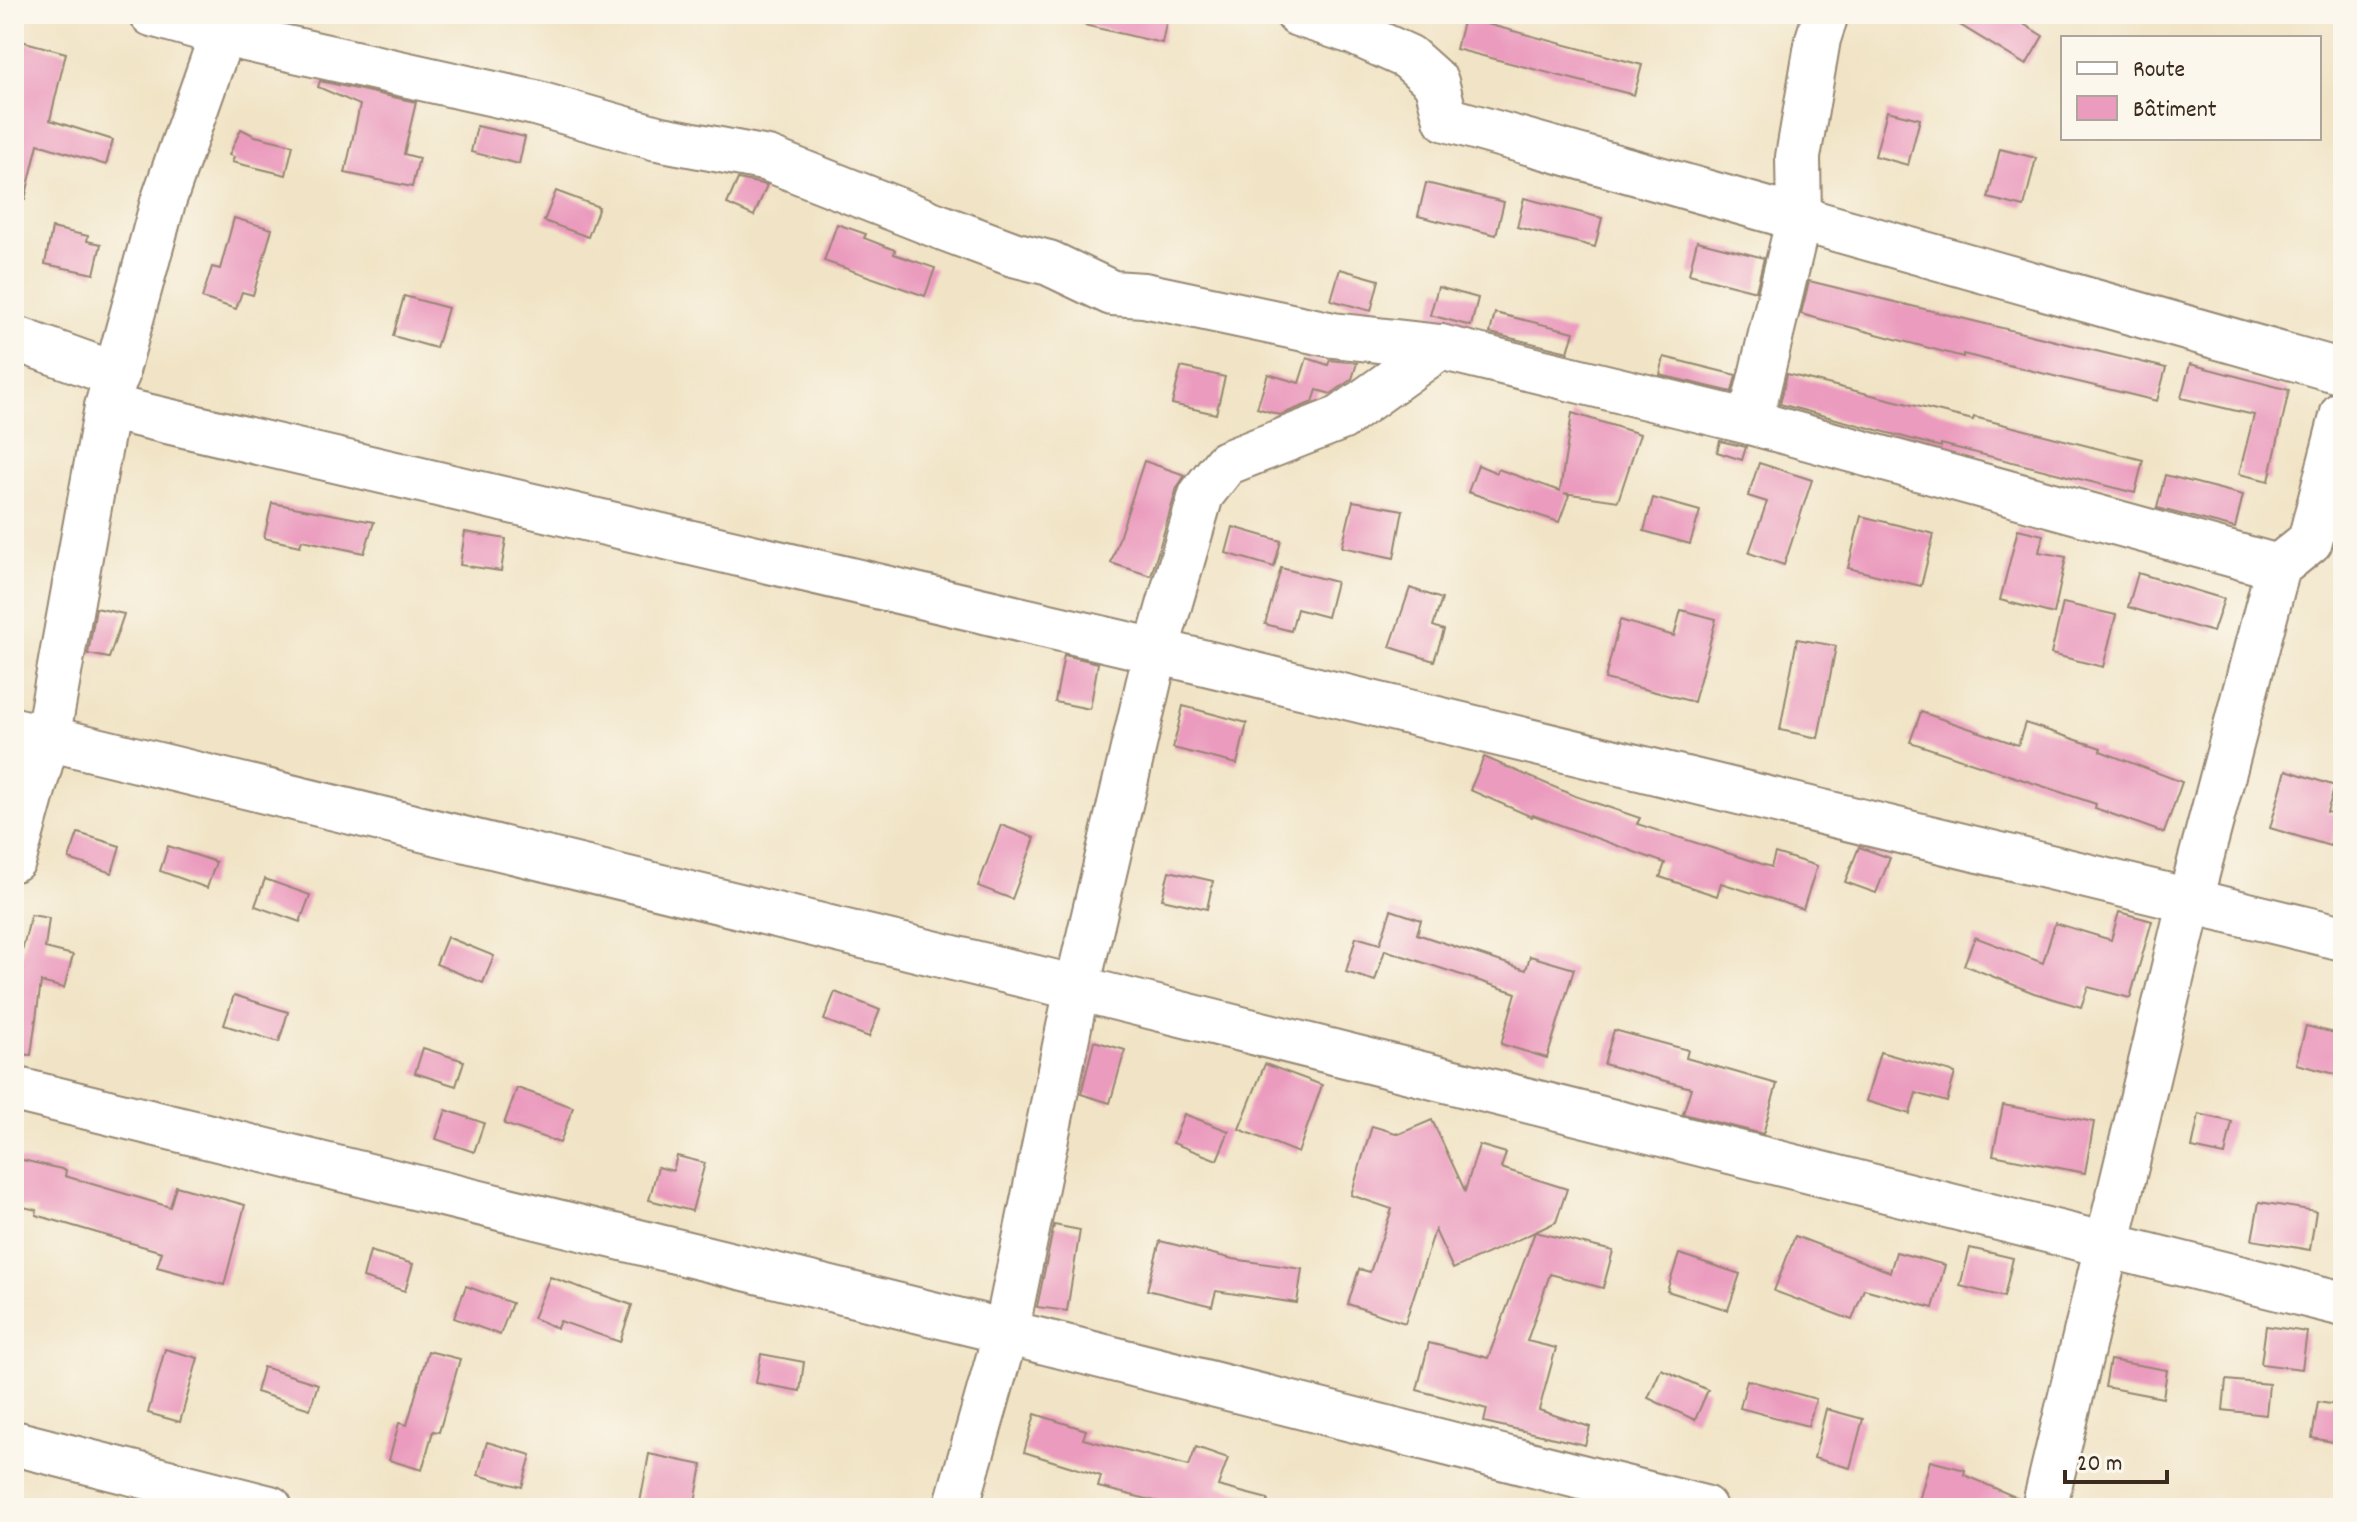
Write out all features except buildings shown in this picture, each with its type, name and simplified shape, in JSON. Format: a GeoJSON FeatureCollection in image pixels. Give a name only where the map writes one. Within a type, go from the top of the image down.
{"type":"FeatureCollection","features":[{"type":"Feature","properties":{"kind":"street"},"geometry":{"type":"LineString","coordinates":[[152,14],[226,24],[535,103],[657,138],[768,159],[1013,254],[1049,263],[1112,293],[1144,295],[1333,335],[1440,347],[2310,552]]}},
{"type":"Feature","properties":{"kind":"street"},"geometry":{"type":"LineString","coordinates":[[1298,14],[1353,32],[1408,57],[1436,82],[1446,119],[2343,372]]}},
{"type":"Feature","properties":{"kind":"street"},"geometry":{"type":"LineString","coordinates":[[1750,422],[1799,217],[1798,157],[1818,39],[1826,14]]}},
{"type":"Feature","properties":{"kind":"street"},"geometry":{"type":"LineString","coordinates":[[14,859],[31,734],[112,391],[163,202],[226,24]]}},
{"type":"Feature","properties":{"kind":"street"},"geometry":{"type":"LineString","coordinates":[[14,338],[112,391],[1156,651],[2343,938]]}},
{"type":"Feature","properties":{"kind":"street"},"geometry":{"type":"LineString","coordinates":[[956,1508],[1006,1332],[1077,988],[1156,651],[1201,495],[1226,463],[1341,418],[1440,347]]}},
{"type":"Feature","properties":{"kind":"street"},"geometry":{"type":"LineString","coordinates":[[2044,1508],[2190,900],[2310,552],[2343,413]]}},
{"type":"Feature","properties":{"kind":"street"},"geometry":{"type":"LineString","coordinates":[[31,734],[1077,988],[2343,1304]]}},
{"type":"Feature","properties":{"kind":"street"},"geometry":{"type":"LineString","coordinates":[[14,1089],[1006,1332],[1704,1508]]}},
{"type":"Feature","properties":{"kind":"street"},"geometry":{"type":"LineString","coordinates":[[14,1443],[270,1508]]}}]}
